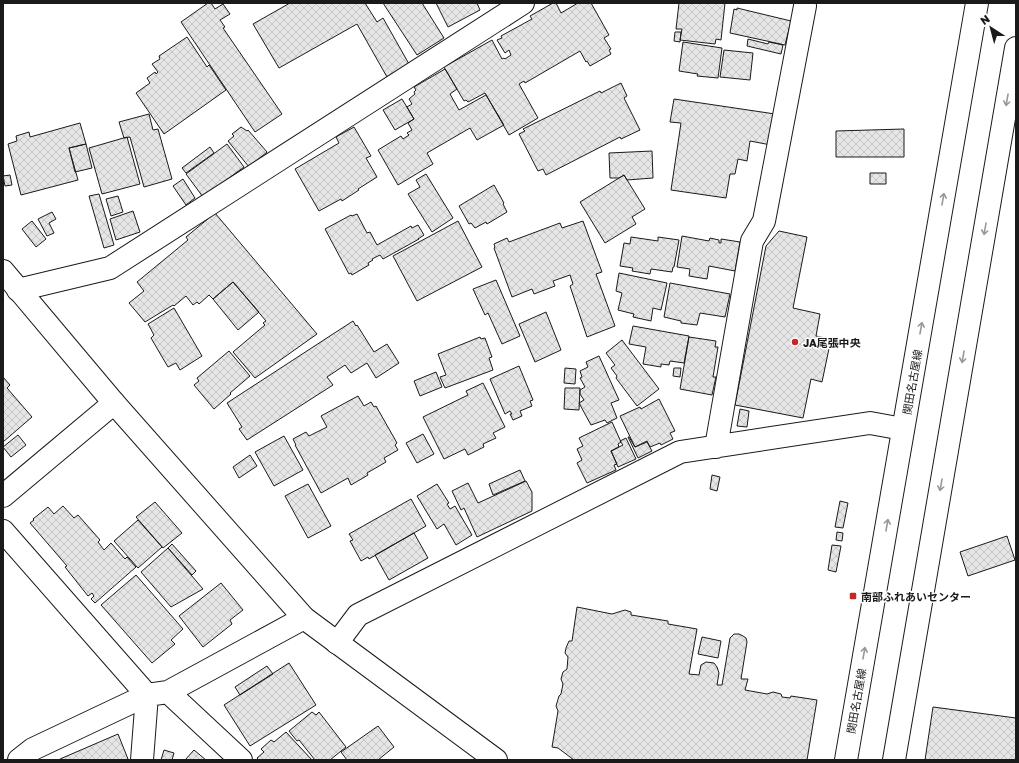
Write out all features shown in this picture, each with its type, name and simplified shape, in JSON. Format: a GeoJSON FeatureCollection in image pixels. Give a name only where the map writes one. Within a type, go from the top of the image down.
{"type":"FeatureCollection","features":[{"type":"Feature","properties":{"kind":"street"},"geometry":{"type":"LineString","coordinates":[[18,290],[110,268],[523,3]]}},
{"type":"Feature","properties":{"kind":"street","name":"関田名古屋線"},"geometry":{"type":"LineString","coordinates":[[846,760],[977,3]]}},
{"type":"Feature","properties":{"kind":"street"},"geometry":{"type":"LineString","coordinates":[[716,447],[752,241],[764,222],[807,4]]}},
{"type":"Feature","properties":{"kind":"street"},"geometry":{"type":"LineString","coordinates":[[894,760],[1016,48]]}},
{"type":"Feature","properties":{"kind":"street"},"geometry":{"type":"LineString","coordinates":[[3,271],[114,403],[304,618],[496,760]]}},
{"type":"Feature","properties":{"kind":"street"},"geometry":{"type":"LineString","coordinates":[[3,496],[114,403]]}},
{"type":"Feature","properties":{"kind":"street"},"geometry":{"type":"LineString","coordinates":[[337,643],[358,615],[680,452],[870,423],[903,429]]}},
{"type":"Feature","properties":{"kind":"street"},"geometry":{"type":"LineString","coordinates":[[3,531],[158,693],[241,760]]}},
{"type":"Feature","properties":{"kind":"street"},"geometry":{"type":"LineString","coordinates":[[19,760],[33,749],[158,693],[304,618]]}},
{"type":"Feature","properties":{"kind":"street"},"geometry":{"type":"LineString","coordinates":[[142,760],[158,693]]}},
{"type":"Feature","properties":{"kind":"building"},"geometry":{"type":"Polygon","coordinates":[[[208,3],[211,3],[215,9],[223,4],[230,14],[220,20],[225,27],[223,28],[282,114],[255,132],[181,22],[208,3]]]}},
{"type":"Feature","properties":{"kind":"building"},"geometry":{"type":"Polygon","coordinates":[[[290,3],[365,3],[377,22],[383,18],[409,64],[387,77],[357,24],[279,68],[253,24],[290,3]]]}},
{"type":"Feature","properties":{"kind":"building"},"geometry":{"type":"Polygon","coordinates":[[[383,3],[422,3],[444,38],[417,55],[383,3]]]}},
{"type":"Feature","properties":{"kind":"building"},"geometry":{"type":"Polygon","coordinates":[[[436,3],[477,3],[480,10],[448,27],[436,3]]]}},
{"type":"Feature","properties":{"kind":"building"},"geometry":{"type":"Polygon","coordinates":[[[553,3],[556,3],[561,13],[578,3],[591,3],[609,35],[604,38],[611,49],[609,50],[611,54],[590,66],[580,51],[525,83],[524,81],[519,84],[538,118],[509,135],[485,93],[468,102],[466,100],[464,101],[444,67],[492,40],[502,59],[505,59],[511,55],[509,50],[505,53],[497,40],[502,38],[501,36],[532,19],[530,16],[553,3]]]}},
{"type":"Feature","properties":{"kind":"building"},"geometry":{"type":"Polygon","coordinates":[[[679,3],[725,3],[721,40],[716,39],[715,44],[680,40],[682,29],[676,29],[679,3]]]}},
{"type":"Feature","properties":{"kind":"building"},"geometry":{"type":"Polygon","coordinates":[[[737,8],[791,21],[785,45],[730,33],[734,9],[737,10],[737,8]]]}},
{"type":"Feature","properties":{"kind":"building"},"geometry":{"type":"Polygon","coordinates":[[[675,32],[681,32],[680,42],[674,41],[675,32]]]}},
{"type":"Feature","properties":{"kind":"building"},"geometry":{"type":"Polygon","coordinates":[[[187,37],[207,67],[209,65],[226,90],[164,134],[136,93],[150,83],[147,78],[155,72],[156,74],[158,72],[152,64],[160,59],[159,56],[187,37]]]}},
{"type":"Feature","properties":{"kind":"building"},"geometry":{"type":"Polygon","coordinates":[[[748,39],[768,44],[769,42],[783,45],[781,54],[747,46],[748,39]]]}},
{"type":"Feature","properties":{"kind":"building"},"geometry":{"type":"Polygon","coordinates":[[[683,42],[722,48],[718,78],[697,76],[698,74],[679,71],[683,42]]]}},
{"type":"Feature","properties":{"kind":"building"},"geometry":{"type":"Polygon","coordinates":[[[724,50],[753,53],[750,80],[720,77],[724,50]]]}},
{"type":"Feature","properties":{"kind":"building"},"geometry":{"type":"Polygon","coordinates":[[[445,69],[457,89],[450,94],[459,110],[486,95],[504,125],[477,140],[470,128],[427,153],[433,164],[398,185],[378,150],[401,136],[403,139],[409,135],[407,133],[412,130],[408,123],[414,119],[407,107],[412,104],[409,99],[415,94],[414,92],[416,90],[414,87],[445,69]]]}},
{"type":"Feature","properties":{"kind":"building"},"geometry":{"type":"Polygon","coordinates":[[[621,83],[627,96],[624,98],[640,130],[621,139],[620,137],[546,175],[543,169],[538,171],[519,134],[525,131],[523,129],[600,91],[601,93],[621,83]]]}},
{"type":"Feature","properties":{"kind":"building"},"geometry":{"type":"Polygon","coordinates":[[[402,99],[414,119],[395,130],[383,110],[402,99]]]}},
{"type":"Feature","properties":{"kind":"building"},"geometry":{"type":"Polygon","coordinates":[[[674,99],[775,114],[771,145],[750,141],[747,161],[738,159],[735,174],[730,174],[726,198],[671,190],[681,123],[670,122],[674,99]]]}},
{"type":"Feature","properties":{"kind":"building"},"geometry":{"type":"Polygon","coordinates":[[[149,114],[153,130],[158,129],[172,179],[144,187],[130,137],[124,138],[119,122],[149,114]]]}},
{"type":"Feature","properties":{"kind":"building"},"geometry":{"type":"Polygon","coordinates":[[[80,123],[86,144],[69,148],[78,180],[21,195],[8,144],[17,141],[16,136],[29,132],[30,137],[80,123]]]}},
{"type":"Feature","properties":{"kind":"building"},"geometry":{"type":"Polygon","coordinates":[[[241,127],[247,131],[248,130],[267,152],[249,167],[228,141],[234,136],[232,134],[241,127]]]}},
{"type":"Feature","properties":{"kind":"building"},"geometry":{"type":"Polygon","coordinates":[[[354,127],[371,156],[366,158],[377,177],[342,201],[341,199],[319,211],[295,169],[339,143],[336,137],[354,127]]]}},
{"type":"Feature","properties":{"kind":"building"},"geometry":{"type":"Polygon","coordinates":[[[904,129],[904,157],[836,157],[836,131],[904,129]]]}},
{"type":"Feature","properties":{"kind":"building"},"geometry":{"type":"Polygon","coordinates":[[[127,137],[140,184],[102,194],[89,148],[127,137]]]}},
{"type":"Feature","properties":{"kind":"building"},"geometry":{"type":"Polygon","coordinates":[[[86,144],[92,168],[75,172],[69,148],[86,144]]]}},
{"type":"Feature","properties":{"kind":"building"},"geometry":{"type":"Polygon","coordinates":[[[227,144],[244,167],[203,197],[186,174],[227,144]]]}},
{"type":"Feature","properties":{"kind":"building"},"geometry":{"type":"Polygon","coordinates":[[[210,147],[214,153],[186,173],[182,168],[210,147]]]}},
{"type":"Feature","properties":{"kind":"building"},"geometry":{"type":"Polygon","coordinates":[[[652,151],[653,178],[627,180],[624,175],[619,178],[610,178],[609,153],[652,151]]]}},
{"type":"Feature","properties":{"kind":"building"},"geometry":{"type":"Polygon","coordinates":[[[870,173],[886,173],[886,184],[870,184],[870,173]]]}},
{"type":"Feature","properties":{"kind":"building"},"geometry":{"type":"Polygon","coordinates":[[[426,174],[453,218],[432,232],[408,194],[420,187],[416,180],[426,174]]]}},
{"type":"Feature","properties":{"kind":"building"},"geometry":{"type":"Polygon","coordinates":[[[10,175],[12,185],[5,186],[3,176],[10,175]]]}},
{"type":"Feature","properties":{"kind":"building"},"geometry":{"type":"Polygon","coordinates":[[[624,175],[645,209],[632,217],[636,224],[605,243],[580,202],[624,175]]]}},
{"type":"Feature","properties":{"kind":"building"},"geometry":{"type":"Polygon","coordinates":[[[183,179],[195,198],[186,205],[173,186],[183,179]]]}},
{"type":"Feature","properties":{"kind":"building"},"geometry":{"type":"Polygon","coordinates":[[[494,185],[504,203],[503,204],[507,212],[487,224],[486,222],[475,228],[471,223],[469,224],[459,206],[494,185]]]}},
{"type":"Feature","properties":{"kind":"building"},"geometry":{"type":"Polygon","coordinates":[[[99,194],[114,245],[104,248],[89,196],[99,194]]]}},
{"type":"Feature","properties":{"kind":"building"},"geometry":{"type":"Polygon","coordinates":[[[118,196],[123,212],[111,216],[106,199],[118,196]]]}},
{"type":"Feature","properties":{"kind":"building"},"geometry":{"type":"Polygon","coordinates":[[[133,211],[140,232],[116,240],[110,219],[133,211]]]}},
{"type":"Feature","properties":{"kind":"building"},"geometry":{"type":"Polygon","coordinates":[[[52,212],[56,219],[49,223],[54,233],[47,236],[38,219],[52,212]]]}},
{"type":"Feature","properties":{"kind":"building"},"geometry":{"type":"Polygon","coordinates":[[[215,213],[317,334],[255,378],[233,352],[265,325],[263,323],[266,321],[233,282],[213,299],[209,295],[199,304],[197,302],[193,305],[186,296],[174,306],[173,305],[145,322],[129,303],[144,291],[137,282],[188,240],[186,237],[215,213]]]}},
{"type":"Feature","properties":{"kind":"building"},"geometry":{"type":"Polygon","coordinates":[[[357,214],[367,233],[370,232],[377,245],[411,226],[412,228],[418,225],[424,235],[383,259],[380,255],[372,259],[373,260],[368,263],[369,265],[352,275],[351,273],[349,274],[325,229],[351,215],[357,214]]]}},
{"type":"Feature","properties":{"kind":"building"},"geometry":{"type":"Polygon","coordinates":[[[32,221],[46,239],[36,247],[22,229],[32,221]]]}},
{"type":"Feature","properties":{"kind":"building"},"geometry":{"type":"Polygon","coordinates":[[[458,221],[482,267],[417,301],[393,256],[458,221]]]}},
{"type":"Feature","properties":{"kind":"building"},"geometry":{"type":"Polygon","coordinates":[[[583,221],[602,272],[596,274],[615,326],[587,337],[570,286],[573,284],[570,275],[553,281],[555,286],[534,294],[532,289],[512,297],[494,248],[494,244],[507,238],[509,242],[560,223],[562,228],[583,221]]]}},
{"type":"Feature","properties":{"kind":"building"},"geometry":{"type":"Polygon","coordinates":[[[779,231],[807,237],[793,308],[820,314],[816,336],[831,339],[822,382],[811,379],[803,418],[735,405],[766,246],[779,231]]]}},
{"type":"Feature","properties":{"kind":"building"},"geometry":{"type":"Polygon","coordinates":[[[682,236],[709,241],[710,238],[719,240],[719,243],[721,243],[721,239],[740,242],[735,271],[709,266],[707,279],[689,276],[690,269],[677,267],[682,236]]]}},
{"type":"Feature","properties":{"kind":"building"},"geometry":{"type":"Polygon","coordinates":[[[631,237],[658,241],[658,237],[679,240],[672,272],[651,269],[650,274],[632,271],[633,268],[620,266],[624,243],[630,244],[631,237]]]}},
{"type":"Feature","properties":{"kind":"building"},"geometry":{"type":"Polygon","coordinates":[[[619,273],[667,283],[661,310],[653,308],[651,321],[633,317],[634,314],[618,310],[622,293],[616,291],[619,273]]]}},
{"type":"Feature","properties":{"kind":"building"},"geometry":{"type":"Polygon","coordinates":[[[496,280],[520,336],[502,344],[488,313],[485,315],[473,289],[496,280]]]}},
{"type":"Feature","properties":{"kind":"building"},"geometry":{"type":"Polygon","coordinates":[[[233,282],[259,312],[238,330],[213,299],[233,282]]]}},
{"type":"Feature","properties":{"kind":"building"},"geometry":{"type":"Polygon","coordinates":[[[670,283],[730,294],[725,317],[700,313],[697,325],[681,323],[681,321],[664,317],[670,283]]]}},
{"type":"Feature","properties":{"kind":"building"},"geometry":{"type":"Polygon","coordinates":[[[174,308],[202,356],[180,370],[176,363],[168,367],[151,338],[154,335],[148,324],[174,308]]]}},
{"type":"Feature","properties":{"kind":"building"},"geometry":{"type":"Polygon","coordinates":[[[546,312],[561,350],[535,362],[519,324],[546,312]]]}},
{"type":"Feature","properties":{"kind":"building"},"geometry":{"type":"Polygon","coordinates":[[[353,321],[374,352],[387,344],[399,363],[376,378],[367,363],[351,373],[345,365],[327,377],[333,385],[247,440],[239,429],[242,427],[227,403],[353,321]]]}},
{"type":"Feature","properties":{"kind":"building"},"geometry":{"type":"Polygon","coordinates":[[[633,326],[689,336],[684,363],[670,361],[669,365],[661,364],[661,367],[643,364],[646,347],[629,344],[633,326]]]}},
{"type":"Feature","properties":{"kind":"building"},"geometry":{"type":"Polygon","coordinates":[[[480,337],[481,339],[485,338],[492,357],[489,358],[493,370],[445,388],[440,377],[446,375],[438,354],[480,337]]]}},
{"type":"Feature","properties":{"kind":"building"},"geometry":{"type":"Polygon","coordinates":[[[689,337],[716,341],[715,347],[718,347],[713,377],[716,377],[712,395],[680,389],[689,337]]]}},
{"type":"Feature","properties":{"kind":"building"},"geometry":{"type":"Polygon","coordinates":[[[622,340],[659,389],[637,406],[616,378],[617,376],[611,368],[615,365],[606,353],[622,340]]]}},
{"type":"Feature","properties":{"kind":"building"},"geometry":{"type":"Polygon","coordinates":[[[229,351],[250,376],[214,409],[194,385],[199,381],[197,378],[229,351]]]}},
{"type":"Feature","properties":{"kind":"building"},"geometry":{"type":"Polygon","coordinates":[[[599,356],[619,400],[611,403],[617,418],[607,423],[605,420],[591,425],[579,403],[584,400],[580,394],[580,390],[585,387],[580,378],[582,377],[580,371],[588,367],[586,362],[599,356]]]}},
{"type":"Feature","properties":{"kind":"building"},"geometry":{"type":"Polygon","coordinates":[[[519,366],[533,400],[530,401],[532,406],[520,411],[522,416],[513,420],[510,411],[505,414],[490,379],[519,366]]]}},
{"type":"Feature","properties":{"kind":"building"},"geometry":{"type":"Polygon","coordinates":[[[565,368],[576,369],[575,384],[564,383],[565,368]]]}},
{"type":"Feature","properties":{"kind":"building"},"geometry":{"type":"Polygon","coordinates":[[[674,368],[681,368],[680,377],[673,376],[674,368]]]}},
{"type":"Feature","properties":{"kind":"building"},"geometry":{"type":"Polygon","coordinates":[[[436,372],[442,387],[420,396],[414,381],[436,372]]]}},
{"type":"Feature","properties":{"kind":"building"},"geometry":{"type":"Polygon","coordinates":[[[3,377],[10,385],[7,388],[32,417],[3,442],[3,377]]]}},
{"type":"Feature","properties":{"kind":"building"},"geometry":{"type":"Polygon","coordinates":[[[483,383],[505,427],[493,433],[496,438],[483,444],[484,447],[468,455],[465,449],[444,459],[423,417],[468,395],[466,391],[483,383]]]}},
{"type":"Feature","properties":{"kind":"building"},"geometry":{"type":"Polygon","coordinates":[[[565,388],[580,388],[579,410],[564,409],[565,388]]]}},
{"type":"Feature","properties":{"kind":"building"},"geometry":{"type":"Polygon","coordinates":[[[358,396],[364,406],[371,402],[374,407],[376,406],[397,443],[395,445],[398,450],[384,458],[386,462],[367,473],[368,475],[351,485],[348,478],[321,493],[293,439],[306,432],[309,436],[327,427],[321,416],[358,396]]]}},
{"type":"Feature","properties":{"kind":"building"},"geometry":{"type":"Polygon","coordinates":[[[659,399],[675,431],[670,433],[673,439],[661,445],[660,443],[650,447],[647,441],[635,447],[620,416],[640,407],[641,409],[659,399]]]}},
{"type":"Feature","properties":{"kind":"building"},"geometry":{"type":"Polygon","coordinates":[[[740,409],[749,411],[747,427],[737,426],[740,409]]]}},
{"type":"Feature","properties":{"kind":"building"},"geometry":{"type":"Polygon","coordinates":[[[612,422],[621,442],[618,444],[619,447],[611,451],[617,464],[614,465],[616,470],[587,483],[577,463],[582,460],[577,449],[583,446],[579,438],[612,422]]]}},
{"type":"Feature","properties":{"kind":"building"},"geometry":{"type":"Polygon","coordinates":[[[423,434],[434,454],[417,463],[406,443],[423,434]]]}},
{"type":"Feature","properties":{"kind":"building"},"geometry":{"type":"Polygon","coordinates":[[[18,435],[26,445],[11,457],[3,447],[18,435]]]}},
{"type":"Feature","properties":{"kind":"building"},"geometry":{"type":"Polygon","coordinates":[[[284,436],[303,470],[274,486],[255,452],[284,436]]]}},
{"type":"Feature","properties":{"kind":"building"},"geometry":{"type":"Polygon","coordinates":[[[628,437],[635,447],[647,442],[652,451],[638,458],[628,437]]]}},
{"type":"Feature","properties":{"kind":"building"},"geometry":{"type":"Polygon","coordinates":[[[626,438],[636,459],[618,467],[611,451],[623,445],[620,441],[626,438]]]}},
{"type":"Feature","properties":{"kind":"building"},"geometry":{"type":"Polygon","coordinates":[[[250,455],[257,466],[239,478],[233,467],[250,455]]]}},
{"type":"Feature","properties":{"kind":"building"},"geometry":{"type":"Polygon","coordinates":[[[520,470],[525,481],[493,495],[489,484],[520,470]]]}},
{"type":"Feature","properties":{"kind":"building"},"geometry":{"type":"Polygon","coordinates":[[[712,475],[720,477],[717,491],[710,489],[712,475]]]}},
{"type":"Feature","properties":{"kind":"building"},"geometry":{"type":"Polygon","coordinates":[[[526,481],[532,492],[532,511],[477,537],[464,508],[461,510],[452,491],[468,483],[478,503],[526,481]]]}},
{"type":"Feature","properties":{"kind":"building"},"geometry":{"type":"Polygon","coordinates":[[[308,484],[331,526],[308,538],[285,496],[308,484]]]}},
{"type":"Feature","properties":{"kind":"building"},"geometry":{"type":"Polygon","coordinates":[[[437,484],[449,503],[447,504],[450,509],[455,506],[472,535],[456,545],[444,524],[437,529],[417,496],[437,484]]]}},
{"type":"Feature","properties":{"kind":"building"},"geometry":{"type":"Polygon","coordinates":[[[411,499],[426,526],[369,559],[368,557],[361,561],[350,541],[353,540],[349,534],[411,499]]]}},
{"type":"Feature","properties":{"kind":"building"},"geometry":{"type":"Polygon","coordinates":[[[840,501],[848,503],[843,528],[835,527],[840,501]]]}},
{"type":"Feature","properties":{"kind":"building"},"geometry":{"type":"Polygon","coordinates":[[[155,502],[182,533],[163,548],[136,517],[155,502]]]}},
{"type":"Feature","properties":{"kind":"building"},"geometry":{"type":"Polygon","coordinates":[[[63,506],[74,518],[78,515],[100,540],[98,542],[104,550],[111,543],[125,559],[127,557],[136,567],[95,603],[91,599],[94,596],[92,593],[88,596],[65,567],[67,566],[30,523],[48,507],[54,514],[63,506]]]}},
{"type":"Feature","properties":{"kind":"building"},"geometry":{"type":"Polygon","coordinates":[[[138,520],[162,547],[138,568],[114,541],[138,520]]]}},
{"type":"Feature","properties":{"kind":"building"},"geometry":{"type":"Polygon","coordinates":[[[837,532],[843,533],[842,541],[836,540],[837,532]]]}},
{"type":"Feature","properties":{"kind":"building"},"geometry":{"type":"Polygon","coordinates":[[[414,533],[428,558],[389,580],[375,555],[414,533]]]}},
{"type":"Feature","properties":{"kind":"building"},"geometry":{"type":"Polygon","coordinates":[[[1007,536],[1015,560],[968,576],[960,552],[1007,536]]]}},
{"type":"Feature","properties":{"kind":"building"},"geometry":{"type":"Polygon","coordinates":[[[172,544],[196,571],[192,575],[168,548],[172,544]]]}},
{"type":"Feature","properties":{"kind":"building"},"geometry":{"type":"Polygon","coordinates":[[[832,545],[841,546],[836,572],[828,570],[832,545]]]}},
{"type":"Feature","properties":{"kind":"building"},"geometry":{"type":"Polygon","coordinates":[[[168,548],[203,589],[171,607],[141,572],[168,548]]]}},
{"type":"Feature","properties":{"kind":"building"},"geometry":{"type":"Polygon","coordinates":[[[136,575],[183,629],[171,640],[175,644],[152,663],[101,605],[136,575]]]}},
{"type":"Feature","properties":{"kind":"building"},"geometry":{"type":"Polygon","coordinates":[[[221,583],[243,610],[230,620],[232,624],[203,647],[179,616],[221,583]]]}},
{"type":"Feature","properties":{"kind":"building"},"geometry":{"type":"Polygon","coordinates":[[[577,607],[612,614],[625,610],[631,612],[631,615],[668,621],[668,624],[697,629],[689,674],[699,675],[701,665],[706,662],[714,663],[719,673],[717,685],[722,685],[730,638],[734,634],[743,636],[746,638],[747,642],[741,679],[748,679],[745,690],[767,694],[773,692],[781,694],[782,697],[790,698],[791,696],[817,700],[807,760],[574,760],[558,748],[552,747],[558,711],[556,706],[563,684],[561,679],[563,672],[567,669],[568,657],[565,653],[569,641],[572,641],[577,607]]]}},
{"type":"Feature","properties":{"kind":"building"},"geometry":{"type":"Polygon","coordinates":[[[702,637],[721,641],[718,658],[698,654],[702,637]]]}},
{"type":"Feature","properties":{"kind":"building"},"geometry":{"type":"Polygon","coordinates":[[[289,663],[316,705],[250,746],[224,705],[289,663]]]}},
{"type":"Feature","properties":{"kind":"building"},"geometry":{"type":"Polygon","coordinates":[[[267,666],[273,674],[240,695],[235,687],[267,666]]]}},
{"type":"Feature","properties":{"kind":"building"},"geometry":{"type":"Polygon","coordinates":[[[933,707],[1016,718],[1016,760],[925,760],[933,707]]]}},
{"type":"Feature","properties":{"kind":"building"},"geometry":{"type":"Polygon","coordinates":[[[312,712],[316,715],[319,712],[346,747],[330,760],[315,760],[299,740],[297,741],[289,731],[312,712]]]}},
{"type":"Feature","properties":{"kind":"building"},"geometry":{"type":"Polygon","coordinates":[[[378,726],[394,747],[378,760],[347,760],[341,752],[378,726]]]}},
{"type":"Feature","properties":{"kind":"building"},"geometry":{"type":"Polygon","coordinates":[[[286,732],[312,760],[259,760],[257,758],[264,752],[261,749],[271,740],[274,742],[286,732]]]}},
{"type":"Feature","properties":{"kind":"building"},"geometry":{"type":"Polygon","coordinates":[[[118,734],[128,759],[60,760],[60,759],[118,734]]]}},
{"type":"Feature","properties":{"kind":"building"},"geometry":{"type":"Polygon","coordinates":[[[164,750],[174,753],[172,760],[161,760],[164,750]]]}},
{"type":"Feature","properties":{"kind":"building"},"geometry":{"type":"Polygon","coordinates":[[[194,750],[206,760],[185,760],[194,750]]]}},
{"type":"Feature","properties":{"kind":"place","name":"JA尾張中央"},"geometry":{"type":"Point","coordinates":[795,342]}},
{"type":"Feature","properties":{"kind":"place","name":"南部ふれあいセンター"},"geometry":{"type":"Point","coordinates":[853,596]}}]}
